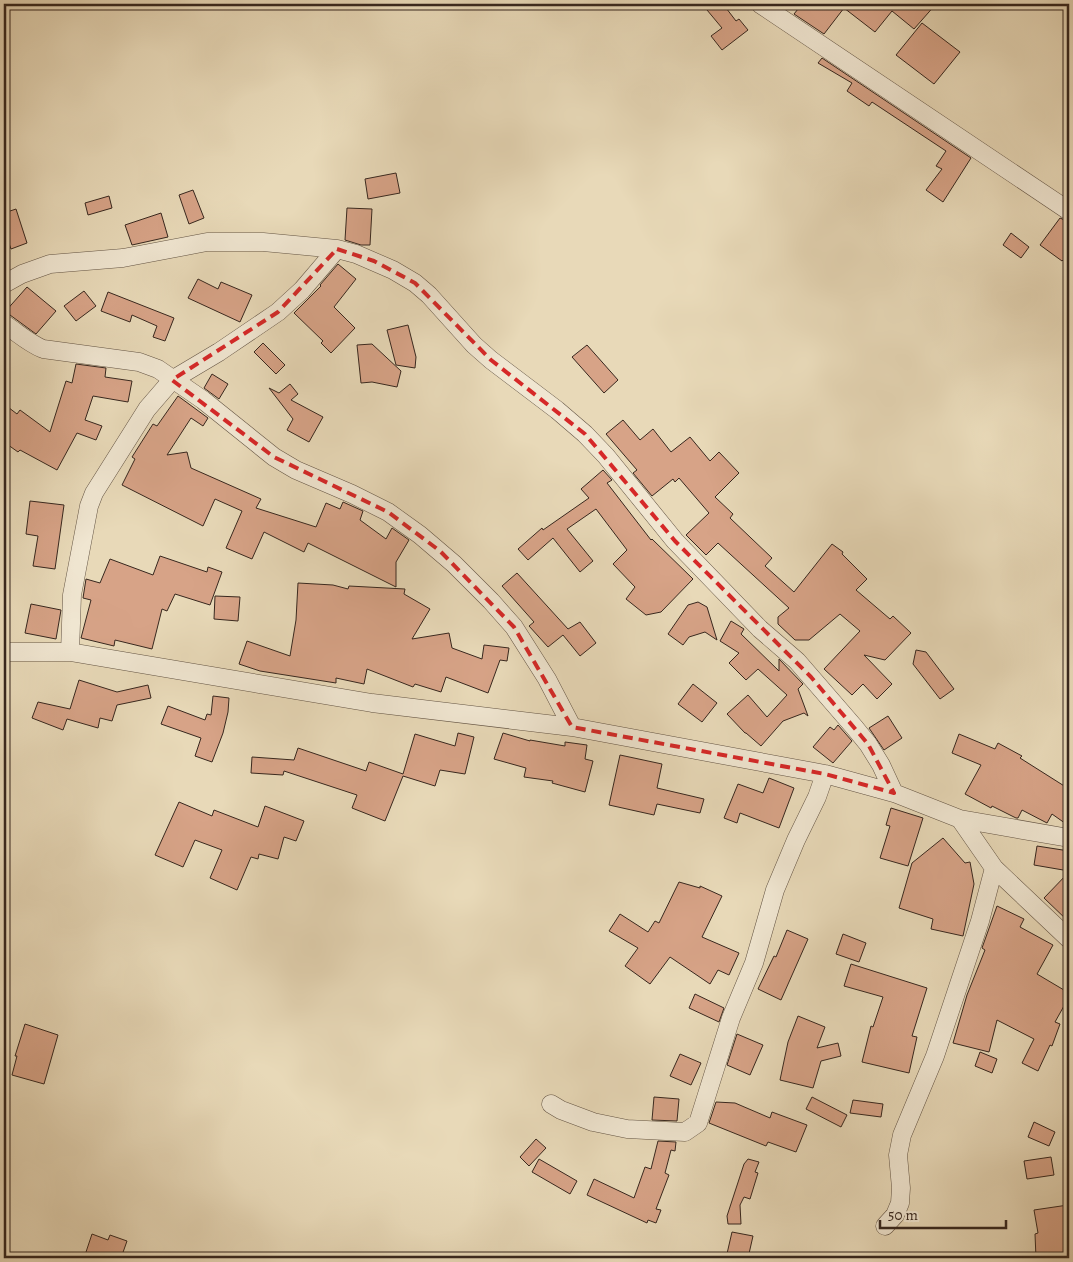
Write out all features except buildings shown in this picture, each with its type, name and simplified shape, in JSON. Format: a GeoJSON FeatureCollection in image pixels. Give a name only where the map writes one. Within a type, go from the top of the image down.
{"type":"FeatureCollection","features":[{"type":"Feature","properties":{"kind":"street"},"geometry":{"type":"LineString","coordinates":[[760,4],[1069,211]]}},
{"type":"Feature","properties":{"kind":"street"},"geometry":{"type":"LineString","coordinates":[[4,284],[22,274],[50,264],[123,258],[207,242],[263,242],[337,249],[356,254],[392,270],[415,283],[428,294],[490,360],[557,410],[585,434],[606,456],[675,541],[760,629],[797,661],[812,677],[868,744],[881,765],[894,793]]}},
{"type":"Feature","properties":{"kind":"street"},"geometry":{"type":"LineString","coordinates":[[70,652],[72,595],[89,506],[94,493],[147,408],[172,380],[220,352],[278,312],[302,290],[337,249]]}},
{"type":"Feature","properties":{"kind":"street"},"geometry":{"type":"LineString","coordinates":[[4,324],[30,344],[43,348],[139,362],[158,369],[203,400],[274,457],[296,470],[388,512],[440,552],[491,600],[514,627],[556,694],[572,727]]}},
{"type":"Feature","properties":{"kind":"street"},"geometry":{"type":"LineString","coordinates":[[4,652],[70,652],[372,703],[572,727],[825,774],[894,793],[960,819],[1069,838]]}},
{"type":"Feature","properties":{"kind":"street"},"geometry":{"type":"LineString","coordinates":[[551,1104],[593,1122],[627,1130],[685,1132],[698,1123],[731,1018],[754,963],[775,890],[817,797],[825,774]]}},
{"type":"Feature","properties":{"kind":"street"},"geometry":{"type":"LineString","coordinates":[[960,819],[994,868],[1069,939]]}},
{"type":"Feature","properties":{"kind":"street"},"geometry":{"type":"LineString","coordinates":[[885,1226],[895,1215],[900,1203],[901,1188],[898,1155],[902,1135],[935,1056],[980,921],[994,868]]}},
{"type":"Feature","properties":{"kind":"highlighted area"},"geometry":{"type":"Polygon","coordinates":[[[337,249],[374,261],[415,283],[491,360],[585,434],[675,541],[811,677],[868,744],[894,793],[825,774],[572,727],[514,627],[440,551],[388,512],[274,457],[172,380],[278,312],[337,249]]]}}]}
